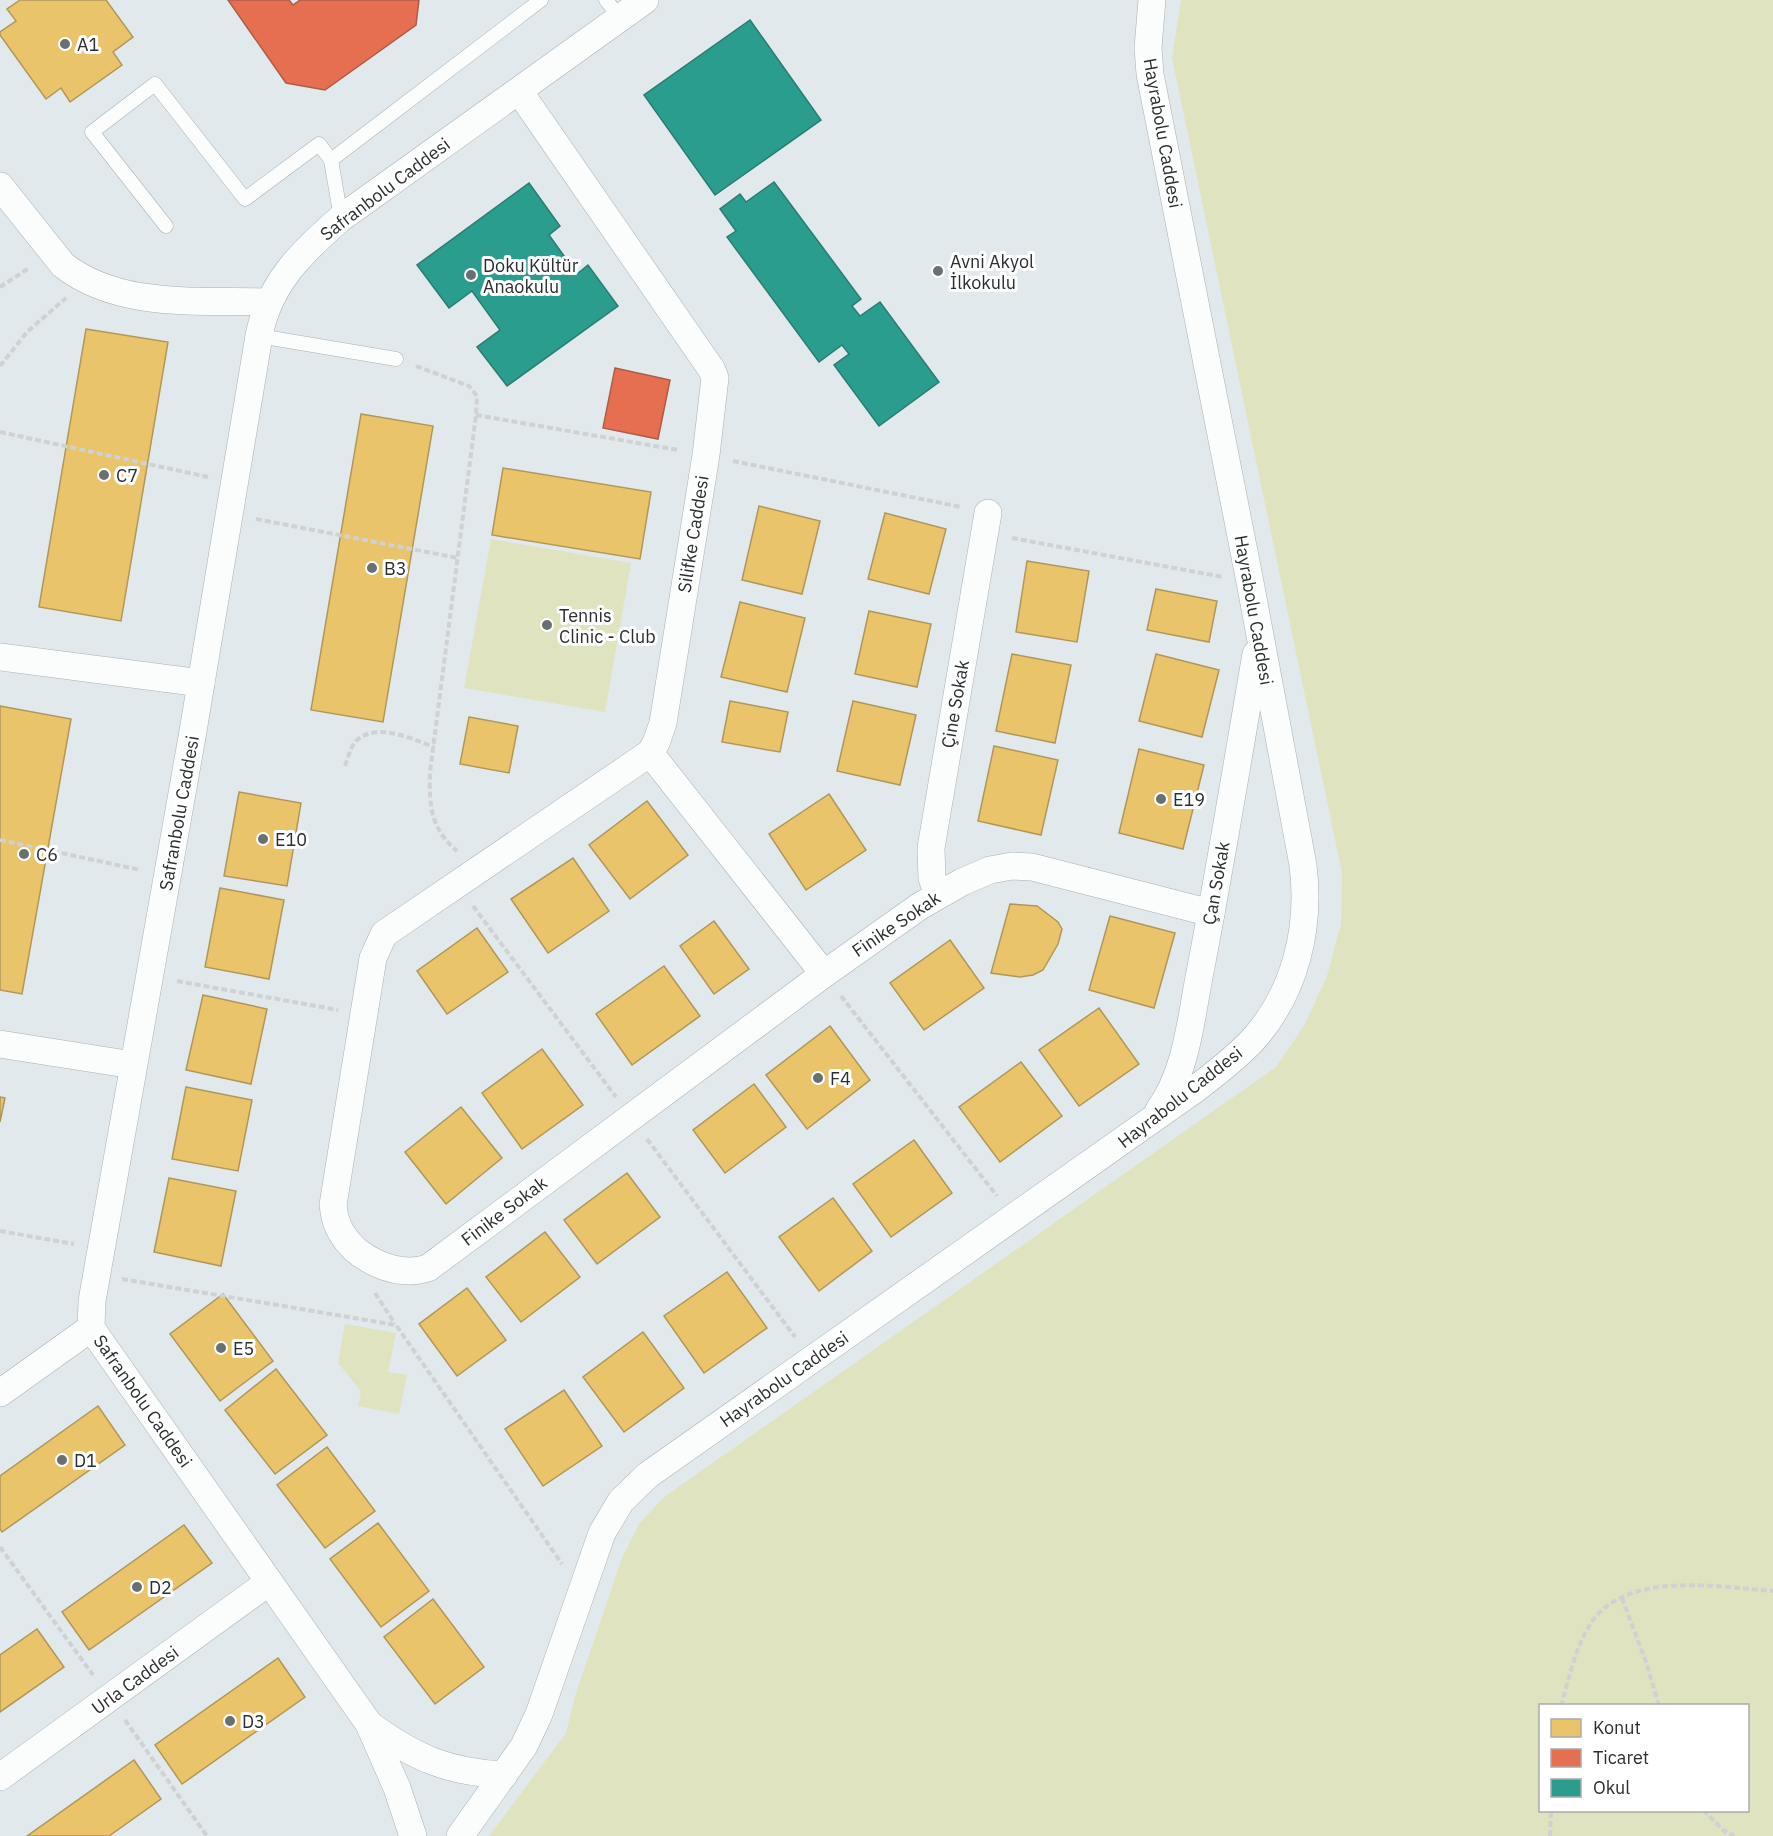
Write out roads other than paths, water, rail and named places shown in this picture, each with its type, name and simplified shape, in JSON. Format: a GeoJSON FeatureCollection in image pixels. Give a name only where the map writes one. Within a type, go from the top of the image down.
{"type":"FeatureCollection","features":[{"type":"Feature","properties":{"kind":"street","name":"Safranbolu Caddesi"},"geometry":{"type":"LineString","coordinates":[[413,1836],[397,1788],[369,1724],[91,1328],[90,1315],[168,876],[259,336],[268,302],[276,287],[297,260],[341,218],[519,91],[613,9],[645,0]]}},
{"type":"Feature","properties":{"kind":"street","name":"Hayrabolu Caddesi"},"geometry":{"type":"LineString","coordinates":[[463,1831],[524,1746],[539,1714],[595,1550],[611,1516],[621,1501],[648,1475],[1150,1123],[1216,1073],[1251,1042],[1284,994],[1299,952],[1306,903],[1303,865],[1150,74],[1148,21],[1152,0]]}},
{"type":"Feature","properties":{"kind":"street","name":"Silifke Caddesi"},"geometry":{"type":"LineString","coordinates":[[519,91],[712,370],[715,386],[706,455],[663,723],[650,753]]}},
{"type":"Feature","properties":{"kind":"street"},"geometry":{"type":"LineString","coordinates":[[0,186],[52,254],[68,269],[101,288],[139,297],[268,302]]}},
{"type":"Feature","properties":{"kind":"street","name":"Çine Sokak"},"geometry":{"type":"LineString","coordinates":[[938,895],[932,878],[931,848],[986,523]]}},
{"type":"Feature","properties":{"kind":"street","name":"Çan Sokak"},"geometry":{"type":"LineString","coordinates":[[1150,1123],[1170,1094],[1178,1074],[1211,913],[1258,635]]}},
{"type":"Feature","properties":{"kind":"street"},"geometry":{"type":"LineString","coordinates":[[0,657],[201,683]]}},
{"type":"Feature","properties":{"kind":"street"},"geometry":{"type":"LineString","coordinates":[[650,753],[824,974]]}},
{"type":"Feature","properties":{"kind":"street","name":"Finike Sokak"},"geometry":{"type":"LineString","coordinates":[[650,753],[384,934],[373,958],[333,1205],[341,1233],[365,1257],[383,1266],[416,1270],[429,1268],[824,974],[938,895],[990,870],[1012,866],[1043,870],[1211,913]]}},
{"type":"Feature","properties":{"kind":"street"},"geometry":{"type":"LineString","coordinates":[[0,1044],[133,1065]]}},
{"type":"Feature","properties":{"kind":"street"},"geometry":{"type":"LineString","coordinates":[[0,1393],[91,1328]]}},
{"type":"Feature","properties":{"kind":"street","name":"Urla Caddesi"},"geometry":{"type":"LineString","coordinates":[[0,1777],[269,1582]]}},
{"type":"Feature","properties":{"kind":"street","name":"Safranbolu Caddesi"},"geometry":{"type":"LineString","coordinates":[[369,1724],[400,1746],[421,1757],[464,1771],[504,1775]]}},
{"type":"Feature","properties":{"kind":"lane"},"geometry":{"type":"LineString","coordinates":[[332,160],[541,0]]}},
{"type":"Feature","properties":{"kind":"lane"},"geometry":{"type":"LineString","coordinates":[[166,226],[92,132],[154,84],[245,199],[319,144],[332,160],[341,218]]}},
{"type":"Feature","properties":{"kind":"lane"},"geometry":{"type":"LineString","coordinates":[[259,336],[396,359]]}},
{"type":"Feature","properties":{"kind":"place","name":"A1"},"geometry":{"type":"Point","coordinates":[65,44]}},
{"type":"Feature","properties":{"kind":"place","name":"Avni Akyol İlkokulu"},"geometry":{"type":"Point","coordinates":[938,271]}},
{"type":"Feature","properties":{"kind":"place","name":"Doku Kültür Anaokulu"},"geometry":{"type":"Point","coordinates":[471,275]}},
{"type":"Feature","properties":{"kind":"place","name":"C7"},"geometry":{"type":"Point","coordinates":[104,475]}},
{"type":"Feature","properties":{"kind":"place","name":"B3"},"geometry":{"type":"Point","coordinates":[372,568]}},
{"type":"Feature","properties":{"kind":"place","name":"Tennis Clinic - Club"},"geometry":{"type":"Point","coordinates":[547,625]}},
{"type":"Feature","properties":{"kind":"place","name":"E19"},"geometry":{"type":"Point","coordinates":[1161,799]}},
{"type":"Feature","properties":{"kind":"place","name":"E10"},"geometry":{"type":"Point","coordinates":[263,839]}},
{"type":"Feature","properties":{"kind":"place","name":"C6"},"geometry":{"type":"Point","coordinates":[24,854]}},
{"type":"Feature","properties":{"kind":"place","name":"F4"},"geometry":{"type":"Point","coordinates":[818,1078]}},
{"type":"Feature","properties":{"kind":"place","name":"E5"},"geometry":{"type":"Point","coordinates":[221,1348]}},
{"type":"Feature","properties":{"kind":"place","name":"D1"},"geometry":{"type":"Point","coordinates":[62,1460]}},
{"type":"Feature","properties":{"kind":"place","name":"D2"},"geometry":{"type":"Point","coordinates":[137,1587]}},
{"type":"Feature","properties":{"kind":"place","name":"D3"},"geometry":{"type":"Point","coordinates":[230,1721]}}]}
